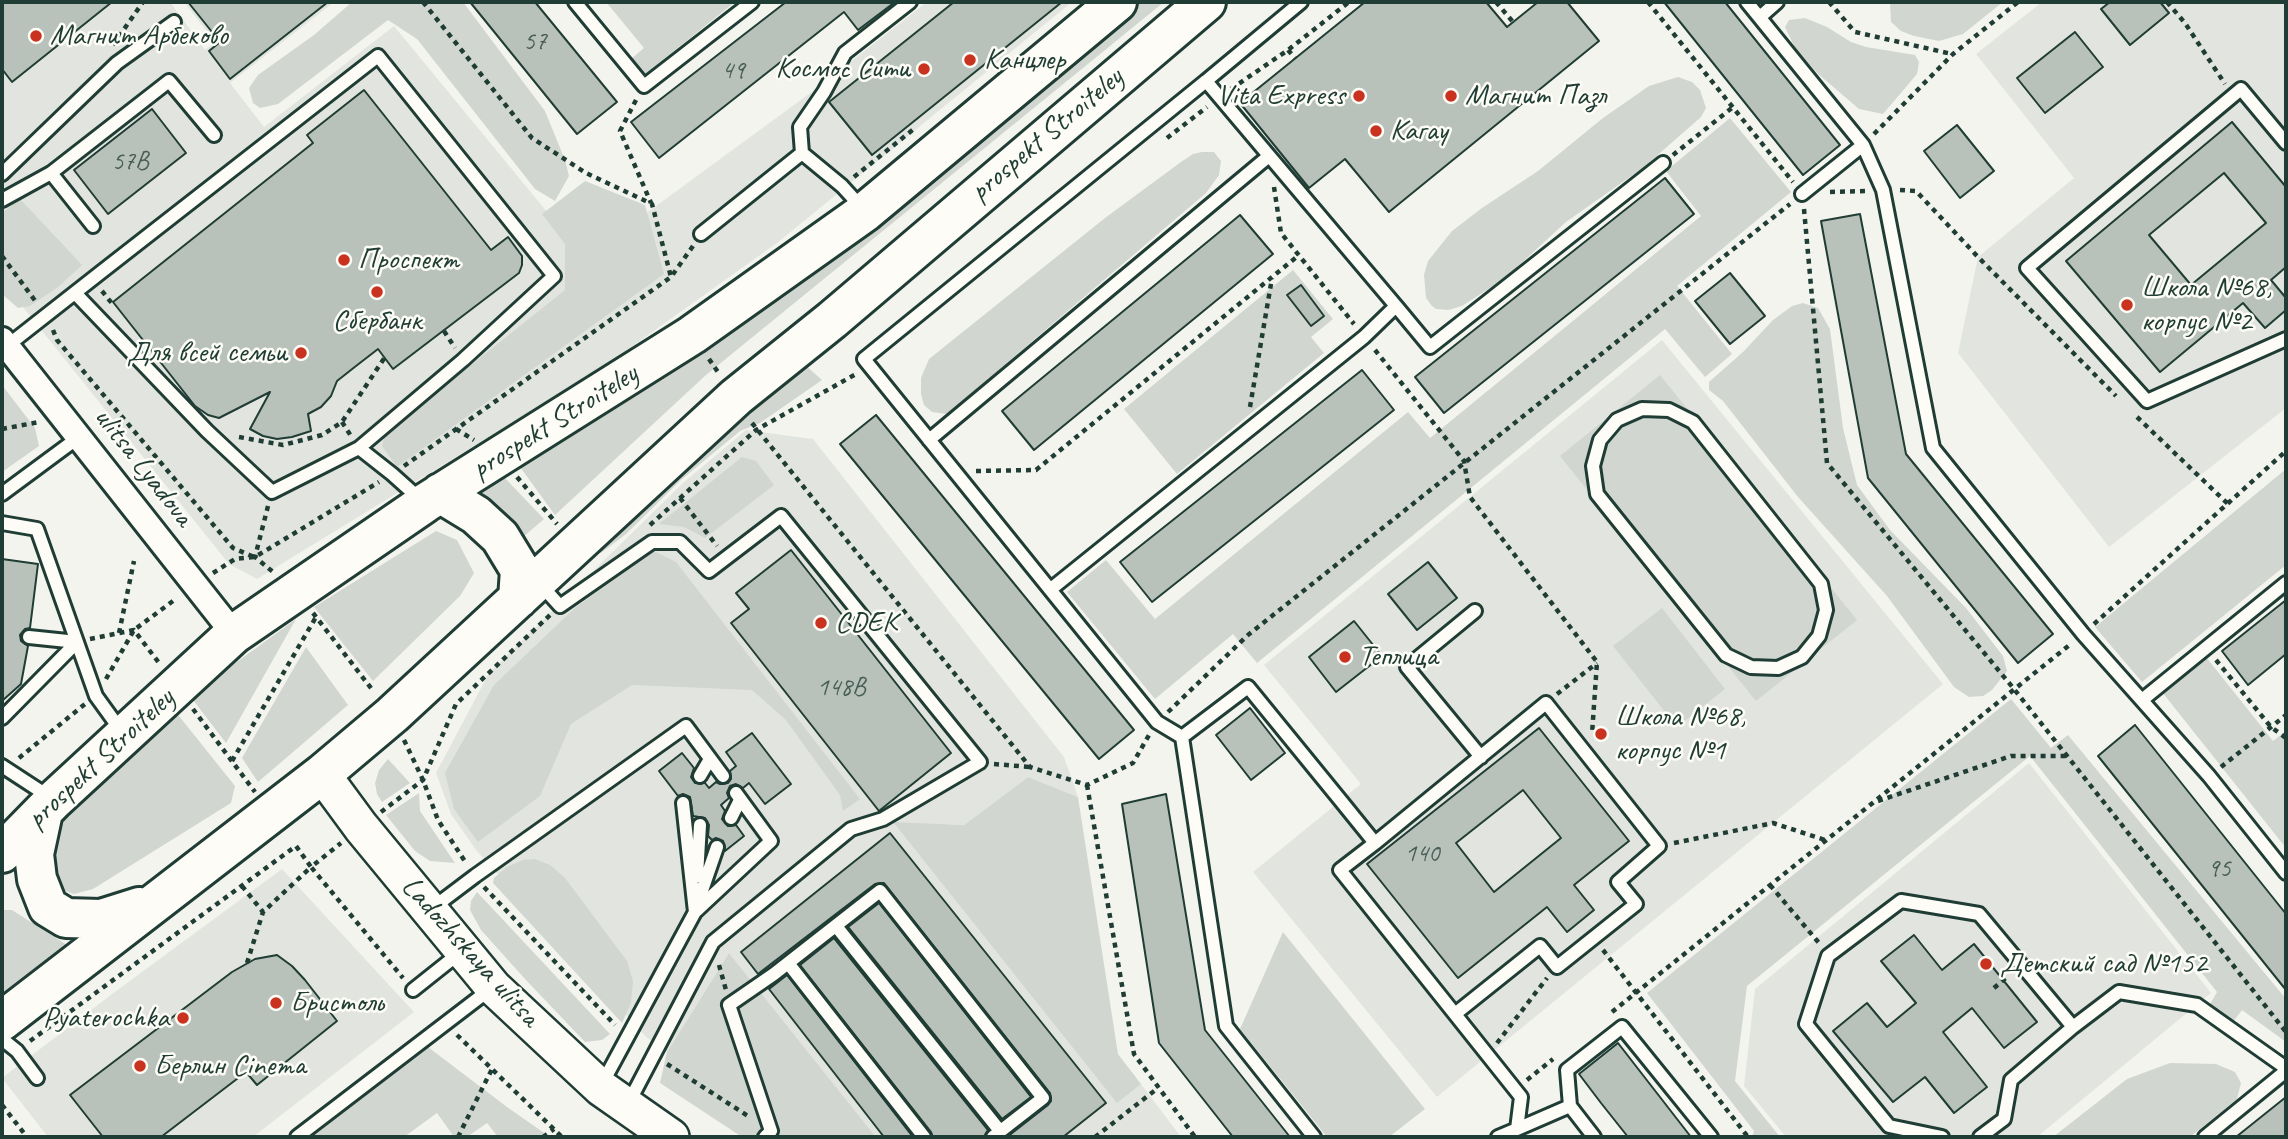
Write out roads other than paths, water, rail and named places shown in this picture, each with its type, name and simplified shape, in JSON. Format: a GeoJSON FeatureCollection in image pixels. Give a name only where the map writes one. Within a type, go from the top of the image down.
{"type":"FeatureCollection","features":[{"type":"Feature","properties":{"kind":"main road","name":"prospekt Stroiteley"},"geometry":{"type":"LineString","coordinates":[[2,853],[48,806],[234,634],[306,604],[433,498],[692,335],[865,212],[1117,2]]}},
{"type":"Feature","properties":{"kind":"main road","name":"prospekt Stroiteley"},"geometry":{"type":"LineString","coordinates":[[2,1021],[322,774],[392,715],[736,397],[832,320],[1206,2]]}},
{"type":"Feature","properties":{"kind":"main road"},"geometry":{"type":"LineString","coordinates":[[433,498],[475,515],[500,537],[520,569],[527,590]]}},
{"type":"Feature","properties":{"kind":"main road"},"geometry":{"type":"LineString","coordinates":[[48,806],[34,854],[37,879],[48,907],[66,918],[101,919],[158,901]]}},
{"type":"Feature","properties":{"kind":"street","name":"ulitsa Lyadova"},"geometry":{"type":"LineString","coordinates":[[4,343],[71,443],[195,585],[234,634]]}},
{"type":"Feature","properties":{"kind":"street","name":"Ladozhskaya ulitsa"},"geometry":{"type":"LineString","coordinates":[[322,774],[493,987],[614,1098],[671,1137]]}},
{"type":"Feature","properties":{"kind":"lane"},"geometry":{"type":"LineString","coordinates":[[575,2],[644,86],[752,2]]}},
{"type":"Feature","properties":{"kind":"lane"},"geometry":{"type":"LineString","coordinates":[[865,212],[842,186],[802,153],[800,127],[824,92],[845,53],[910,2]]}},
{"type":"Feature","properties":{"kind":"lane"},"geometry":{"type":"LineString","coordinates":[[1182,737],[1157,722],[864,359],[1301,2]]}},
{"type":"Feature","properties":{"kind":"lane"},"geometry":{"type":"LineString","coordinates":[[1747,2],[1863,145],[1883,190],[1933,448],[2083,634],[2209,776],[2286,873]]}},
{"type":"Feature","properties":{"kind":"lane"},"geometry":{"type":"LineString","coordinates":[[1760,17],[1777,2]]}},
{"type":"Feature","properties":{"kind":"lane"},"geometry":{"type":"LineString","coordinates":[[2,174],[117,63],[174,22]]}},
{"type":"Feature","properties":{"kind":"lane"},"geometry":{"type":"LineString","coordinates":[[4,343],[75,293],[378,56],[554,276],[463,360],[359,448],[272,492],[207,431],[75,293]]}},
{"type":"Feature","properties":{"kind":"lane"},"geometry":{"type":"LineString","coordinates":[[2,200],[51,173],[169,80],[214,135]]}},
{"type":"Feature","properties":{"kind":"lane"},"geometry":{"type":"LineString","coordinates":[[1206,81],[1430,347],[1662,163]]}},
{"type":"Feature","properties":{"kind":"lane"},"geometry":{"type":"LineString","coordinates":[[2286,143],[2241,89],[2027,268],[2147,401],[2286,338]]}},
{"type":"Feature","properties":{"kind":"lane"},"geometry":{"type":"LineString","coordinates":[[1802,194],[1863,145]]}},
{"type":"Feature","properties":{"kind":"lane"},"geometry":{"type":"LineString","coordinates":[[702,234],[802,153]]}},
{"type":"Feature","properties":{"kind":"lane"},"geometry":{"type":"LineString","coordinates":[[929,440],[1269,156]]}},
{"type":"Feature","properties":{"kind":"lane"},"geometry":{"type":"LineString","coordinates":[[51,173],[93,226]]}},
{"type":"Feature","properties":{"kind":"lane"},"geometry":{"type":"LineString","coordinates":[[1051,589],[1364,337],[1396,306]]}},
{"type":"Feature","properties":{"kind":"lane"},"geometry":{"type":"LineString","coordinates":[[1642,409],[1669,410],[1693,422],[1821,584],[1826,610],[1823,623],[1819,636],[1802,657],[1778,668],[1751,667],[1726,655],[1597,494],[1593,466],[1600,440],[1618,420],[1642,409]]}},
{"type":"Feature","properties":{"kind":"lane"},"geometry":{"type":"LineString","coordinates":[[2,494],[71,443]]}},
{"type":"Feature","properties":{"kind":"lane"},"geometry":{"type":"LineString","coordinates":[[359,448],[393,474],[433,498]]}},
{"type":"Feature","properties":{"kind":"lane"},"geometry":{"type":"LineString","coordinates":[[527,590],[560,606],[652,542],[680,542],[709,571],[781,516],[979,762],[883,819],[851,829],[713,942],[652,1055],[614,1098]]}},
{"type":"Feature","properties":{"kind":"lane"},"geometry":{"type":"LineString","coordinates":[[2,523],[37,529],[96,696],[124,735]]}},
{"type":"Feature","properties":{"kind":"lane"},"geometry":{"type":"LineString","coordinates":[[2142,700],[2286,583]]}},
{"type":"Feature","properties":{"kind":"lane"},"geometry":{"type":"LineString","coordinates":[[1475,611],[1407,667],[1481,757]]}},
{"type":"Feature","properties":{"kind":"lane"},"geometry":{"type":"LineString","coordinates":[[30,636],[77,642]]}},
{"type":"Feature","properties":{"kind":"lane"},"geometry":{"type":"LineString","coordinates":[[2,718],[77,642]]}},
{"type":"Feature","properties":{"kind":"lane"},"geometry":{"type":"LineString","coordinates":[[1182,737],[1248,687],[1375,843]]}},
{"type":"Feature","properties":{"kind":"lane"},"geometry":{"type":"LineString","coordinates":[[1455,1014],[1541,946],[1557,967],[1636,904],[1618,882],[1659,846],[1546,704],[1340,870],[1455,1014],[1516,1089],[1521,1097],[1517,1129]]}},
{"type":"Feature","properties":{"kind":"lane"},"geometry":{"type":"LineString","coordinates":[[430,911],[686,726],[723,776]]}},
{"type":"Feature","properties":{"kind":"lane"},"geometry":{"type":"LineString","coordinates":[[1182,737],[1226,1026],[1314,1137]]}},
{"type":"Feature","properties":{"kind":"lane"},"geometry":{"type":"LineString","coordinates":[[700,776],[710,759]]}},
{"type":"Feature","properties":{"kind":"lane"},"geometry":{"type":"LineString","coordinates":[[2,766],[48,806]]}},
{"type":"Feature","properties":{"kind":"lane"},"geometry":{"type":"LineString","coordinates":[[695,912],[771,841],[738,796],[731,818]]}},
{"type":"Feature","properties":{"kind":"lane"},"geometry":{"type":"LineString","coordinates":[[683,803],[695,912]]}},
{"type":"Feature","properties":{"kind":"lane"},"geometry":{"type":"LineString","coordinates":[[695,912],[700,825]]}},
{"type":"Feature","properties":{"kind":"lane"},"geometry":{"type":"LineString","coordinates":[[614,1098],[628,1038],[695,912],[717,847]]}},
{"type":"Feature","properties":{"kind":"lane"},"geometry":{"type":"LineString","coordinates":[[768,1134],[729,1005],[880,891],[1042,1098],[997,1134],[836,926]]}},
{"type":"Feature","properties":{"kind":"lane"},"geometry":{"type":"LineString","coordinates":[[1942,1137],[1889,1126],[1806,1024],[1828,956],[1901,901],[1979,914],[2073,1027]]}},
{"type":"Feature","properties":{"kind":"lane"},"geometry":{"type":"LineString","coordinates":[[413,990],[462,950]]}},
{"type":"Feature","properties":{"kind":"lane"},"geometry":{"type":"LineString","coordinates":[[788,963],[924,1137]]}},
{"type":"Feature","properties":{"kind":"lane"},"geometry":{"type":"LineString","coordinates":[[297,1137],[493,987]]}},
{"type":"Feature","properties":{"kind":"lane"},"geometry":{"type":"LineString","coordinates":[[1980,1137],[2004,1119],[2011,1080],[2119,992],[2197,1005],[2286,1070],[2205,1137]]}},
{"type":"Feature","properties":{"kind":"lane"},"geometry":{"type":"LineString","coordinates":[[1594,1137],[1570,1106],[1567,1070],[1622,1027],[1711,1137]]}},
{"type":"Feature","properties":{"kind":"lane"},"geometry":{"type":"LineString","coordinates":[[2,1038],[17,1051],[37,1078]]}},
{"type":"Feature","properties":{"kind":"lane"},"geometry":{"type":"LineString","coordinates":[[1498,1137],[1570,1106]]}},
{"type":"Feature","properties":{"kind":"place","name":"Магнит Арбеково"},"geometry":{"type":"Point","coordinates":[36,36]}},
{"type":"Feature","properties":{"kind":"place","name":"Канцлер"},"geometry":{"type":"Point","coordinates":[970,60]}},
{"type":"Feature","properties":{"kind":"place","name":"Космос Сити"},"geometry":{"type":"Point","coordinates":[924,69]}},
{"type":"Feature","properties":{"kind":"place","name":"Vita Express"},"geometry":{"type":"Point","coordinates":[1359,96]}},
{"type":"Feature","properties":{"kind":"place","name":"Магнит Пазл"},"geometry":{"type":"Point","coordinates":[1451,96]}},
{"type":"Feature","properties":{"kind":"place","name":"Кагау"},"geometry":{"type":"Point","coordinates":[1376,131]}},
{"type":"Feature","properties":{"kind":"place","name":"Проспект"},"geometry":{"type":"Point","coordinates":[344,260]}},
{"type":"Feature","properties":{"kind":"place","name":"Сбербанк"},"geometry":{"type":"Point","coordinates":[377,292]}},
{"type":"Feature","properties":{"kind":"place","name":"Школа №68, корпус №2"},"geometry":{"type":"Point","coordinates":[2127,305]}},
{"type":"Feature","properties":{"kind":"place","name":"Для всей семьи"},"geometry":{"type":"Point","coordinates":[301,353]}},
{"type":"Feature","properties":{"kind":"place","name":"CDEK"},"geometry":{"type":"Point","coordinates":[821,623]}},
{"type":"Feature","properties":{"kind":"place","name":"Теплица"},"geometry":{"type":"Point","coordinates":[1345,657]}},
{"type":"Feature","properties":{"kind":"place","name":"Школа №68, корпус №1"},"geometry":{"type":"Point","coordinates":[1601,734]}},
{"type":"Feature","properties":{"kind":"place","name":"Детский сад №152"},"geometry":{"type":"Point","coordinates":[1986,964]}},
{"type":"Feature","properties":{"kind":"place","name":"Бристоль"},"geometry":{"type":"Point","coordinates":[276,1003]}},
{"type":"Feature","properties":{"kind":"place","name":"Pyaterochka"},"geometry":{"type":"Point","coordinates":[183,1018]}},
{"type":"Feature","properties":{"kind":"place","name":"Берлин Cinema"},"geometry":{"type":"Point","coordinates":[140,1066]}}]}
